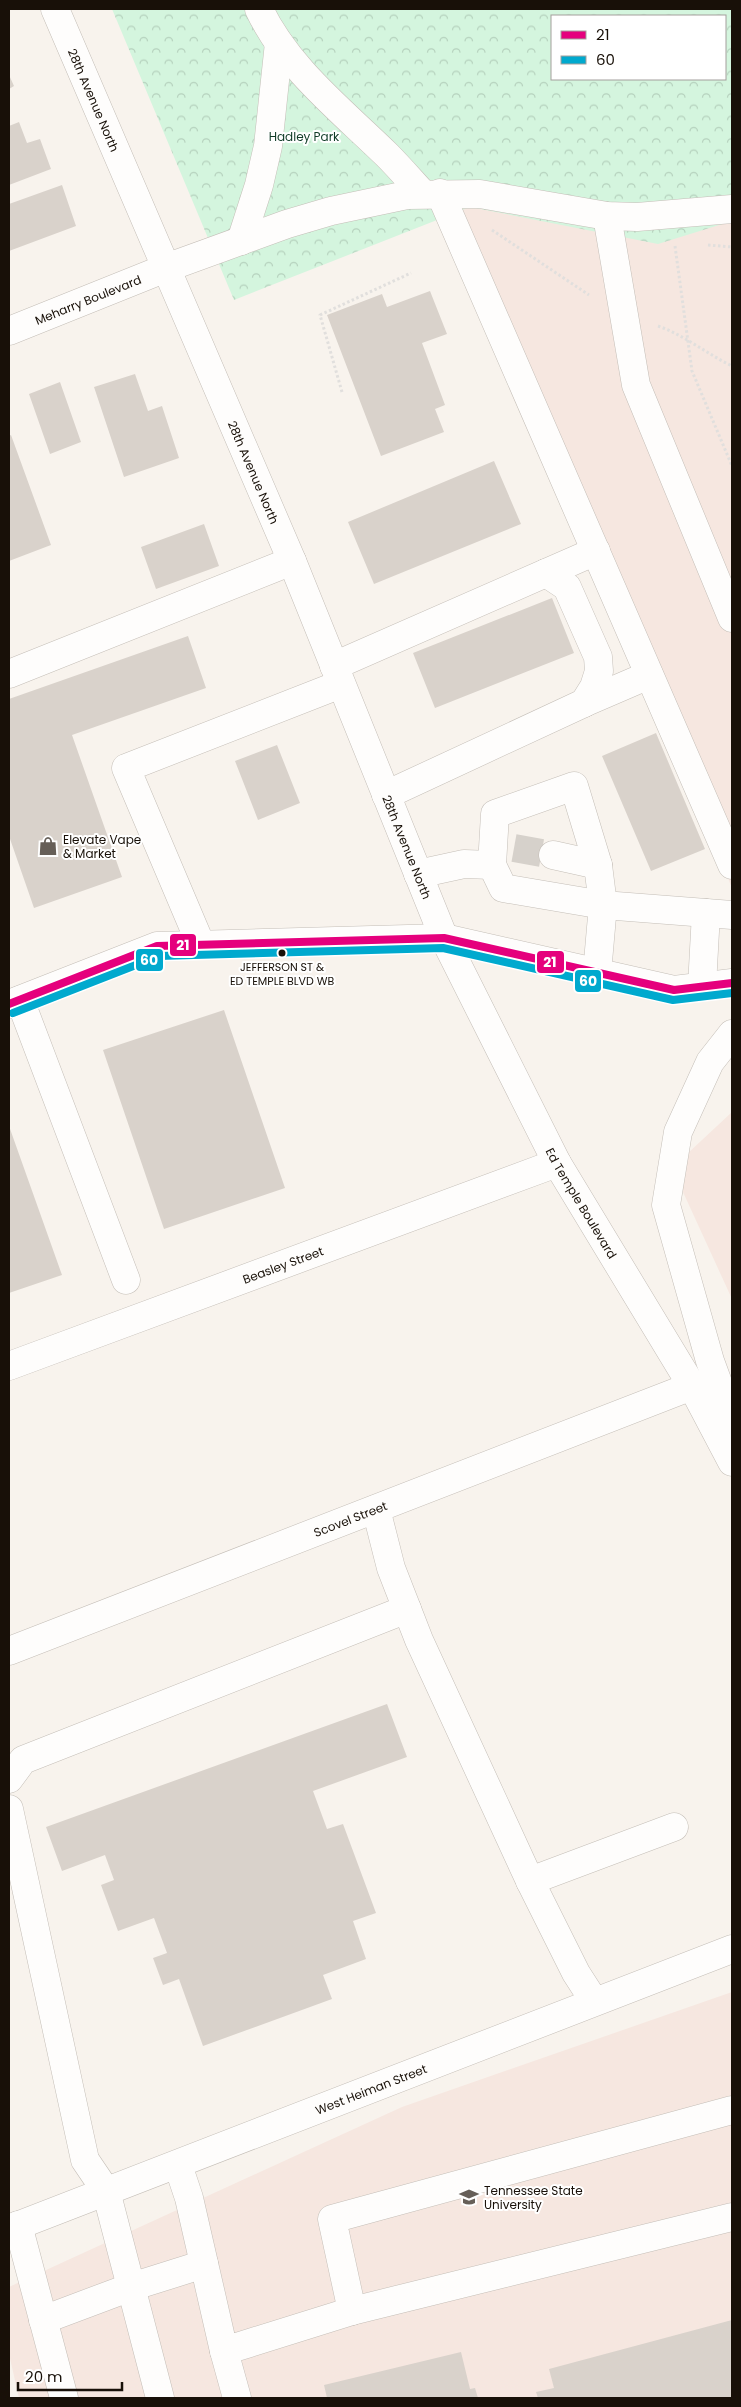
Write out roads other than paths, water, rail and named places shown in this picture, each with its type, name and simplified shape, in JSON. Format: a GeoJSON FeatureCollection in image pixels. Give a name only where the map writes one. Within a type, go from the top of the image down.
{"type":"FeatureCollection","features":[{"type":"Feature","properties":{"kind":"street","name":"28th Avenue North"},"geometry":{"type":"LineString","coordinates":[[55,9],[292,560],[444,938]]}},
{"type":"Feature","properties":{"kind":"street"},"geometry":{"type":"LineString","coordinates":[[259,9],[270,31],[314,84],[363,134],[432,194],[596,551],[732,865]]}},
{"type":"Feature","properties":{"kind":"street"},"geometry":{"type":"LineString","coordinates":[[241,240],[259,184],[268,146],[279,43]]}},
{"type":"Feature","properties":{"kind":"street","name":"Meharry Boulevard"},"geometry":{"type":"LineString","coordinates":[[9,331],[241,240],[332,211],[374,200],[432,194],[480,194],[606,216],[637,217],[732,209]]}},
{"type":"Feature","properties":{"kind":"street"},"geometry":{"type":"LineString","coordinates":[[606,216],[636,385],[732,618]]}},
{"type":"Feature","properties":{"kind":"street"},"geometry":{"type":"LineString","coordinates":[[201,945],[126,768],[338,675],[546,573],[596,551]]}},
{"type":"Feature","properties":{"kind":"street"},"geometry":{"type":"LineString","coordinates":[[9,674],[292,560]]}},
{"type":"Feature","properties":{"kind":"street"},"geometry":{"type":"LineString","coordinates":[[546,573],[566,587],[598,657],[599,671],[594,687],[584,702]]}},
{"type":"Feature","properties":{"kind":"street"},"geometry":{"type":"LineString","coordinates":[[386,795],[584,702],[649,675]]}},
{"type":"Feature","properties":{"kind":"street"},"geometry":{"type":"LineString","coordinates":[[597,973],[603,905],[598,865],[574,786],[495,814],[501,852],[502,888],[603,905],[719,914],[702,986]]}},
{"type":"Feature","properties":{"kind":"street"},"geometry":{"type":"LineString","coordinates":[[418,874],[464,864],[501,852]]}},
{"type":"Feature","properties":{"kind":"street"},"geometry":{"type":"LineString","coordinates":[[553,855],[598,865]]}},
{"type":"Feature","properties":{"kind":"street"},"geometry":{"type":"LineString","coordinates":[[126,1280],[14,1002],[157,946],[444,938],[674,990],[732,983]]}},
{"type":"Feature","properties":{"kind":"street","name":"Ed Temple Boulevard"},"geometry":{"type":"LineString","coordinates":[[444,938],[557,1164],[692,1386],[732,1462]]}},
{"type":"Feature","properties":{"kind":"street"},"geometry":{"type":"LineString","coordinates":[[732,1034],[710,1062],[678,1132],[666,1205],[710,1361],[732,1421]]}},
{"type":"Feature","properties":{"kind":"street","name":"Beasley Street"},"geometry":{"type":"LineString","coordinates":[[9,1366],[557,1164]]}},
{"type":"Feature","properties":{"kind":"street","name":"Scovel Street"},"geometry":{"type":"LineString","coordinates":[[9,1650],[692,1386]]}},
{"type":"Feature","properties":{"kind":"street"},"geometry":{"type":"LineString","coordinates":[[376,1509],[391,1568],[407,1609],[530,1881],[576,1973],[594,2001]]}},
{"type":"Feature","properties":{"kind":"street"},"geometry":{"type":"LineString","coordinates":[[9,1779],[23,1760],[407,1609]]}},
{"type":"Feature","properties":{"kind":"street"},"geometry":{"type":"LineString","coordinates":[[9,1809],[85,2160],[106,2191],[160,2398]]}},
{"type":"Feature","properties":{"kind":"street"},"geometry":{"type":"LineString","coordinates":[[530,1881],[674,1827]]}},
{"type":"Feature","properties":{"kind":"street","name":"West Heiman Street"},"geometry":{"type":"LineString","coordinates":[[13,2227],[178,2165],[594,2001],[732,1949]]}},
{"type":"Feature","properties":{"kind":"street"},"geometry":{"type":"LineString","coordinates":[[352,2311],[332,2219],[732,2110]]}},
{"type":"Feature","properties":{"kind":"street"},"geometry":{"type":"LineString","coordinates":[[178,2165],[189,2198],[224,2351],[237,2398]]}},
{"type":"Feature","properties":{"kind":"street"},"geometry":{"type":"LineString","coordinates":[[224,2351],[352,2311],[732,2217]]}},
{"type":"Feature","properties":{"kind":"street"},"geometry":{"type":"LineString","coordinates":[[13,2227],[44,2320],[64,2398]]}},
{"type":"Feature","properties":{"kind":"street"},"geometry":{"type":"LineString","coordinates":[[44,2320],[131,2287],[204,2264]]}},
{"type":"Feature","properties":{"kind":"tunnel"},"geometry":{"type":"LineString","coordinates":[[514,848],[553,855]]}},
{"type":"Feature","properties":{"kind":"place","name":"Elevate Vape & Market"},"geometry":{"type":"Point","coordinates":[48,846]}},
{"type":"Feature","properties":{"kind":"place","name":"JEFFERSON ST & ED TEMPLE BLVD WB"},"geometry":{"type":"Point","coordinates":[282,953]}},
{"type":"Feature","properties":{"kind":"place","name":"Tennessee State University"},"geometry":{"type":"Point","coordinates":[469,2197]}},
{"type":"Feature","properties":{"kind":"park label","name":"Hadley Park"},"geometry":{"type":"Point","coordinates":[304,136]}}]}
